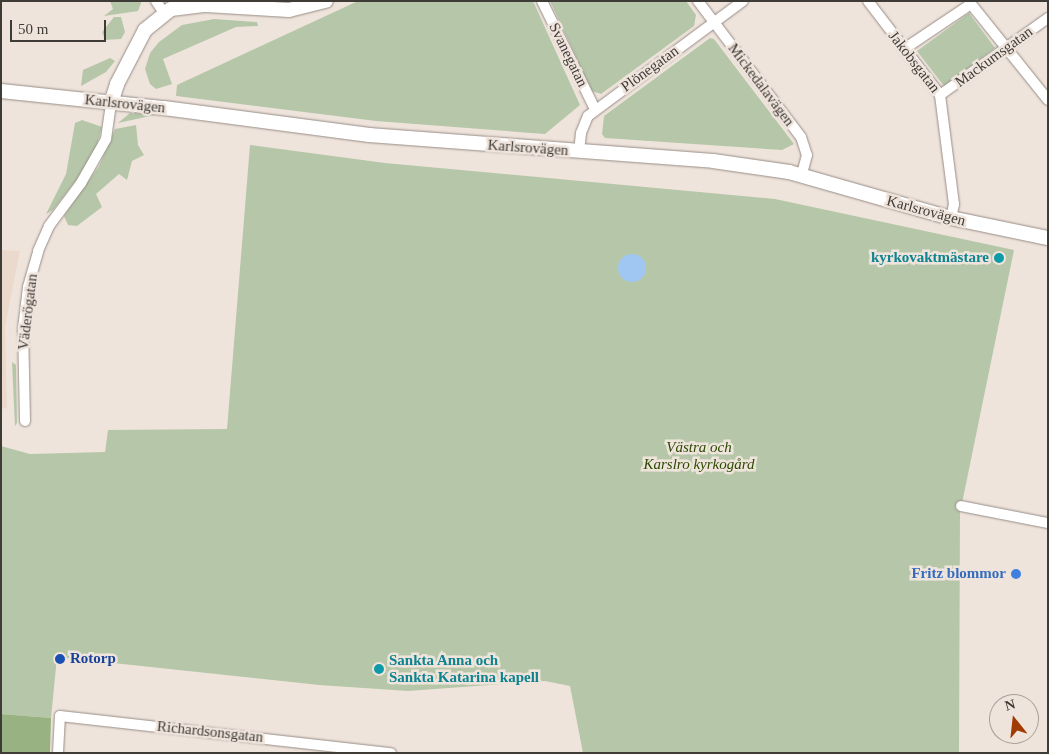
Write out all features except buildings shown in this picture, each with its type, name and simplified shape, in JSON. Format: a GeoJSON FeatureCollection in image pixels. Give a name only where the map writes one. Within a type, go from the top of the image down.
{"type":"FeatureCollection","features":[{"type":"Feature","properties":{"kind":"street"},"geometry":{"type":"LineString","coordinates":[[156,1],[164,14]]}},
{"type":"Feature","properties":{"kind":"street"},"geometry":{"type":"LineString","coordinates":[[112,103],[117,84],[141,38],[164,14],[187,5],[289,10],[326,1]]}},
{"type":"Feature","properties":{"kind":"street","name":"Svanegatan"},"geometry":{"type":"LineString","coordinates":[[542,1],[595,109]]}},
{"type":"Feature","properties":{"kind":"street","name":"Mickedalavägen"},"geometry":{"type":"LineString","coordinates":[[698,1],[801,137],[807,155],[802,174]]}},
{"type":"Feature","properties":{"kind":"street","name":"Plönegatan"},"geometry":{"type":"LineString","coordinates":[[579,152],[582,128],[595,109],[743,1]]}},
{"type":"Feature","properties":{"kind":"street","name":"Jakobsgatan"},"geometry":{"type":"LineString","coordinates":[[868,1],[940,95],[954,204],[951,218]]}},
{"type":"Feature","properties":{"kind":"street"},"geometry":{"type":"LineString","coordinates":[[904,49],[971,4],[1008,47],[1048,100]]}},
{"type":"Feature","properties":{"kind":"street","name":"Mackumsgatan"},"geometry":{"type":"LineString","coordinates":[[940,95],[1048,18]]}},
{"type":"Feature","properties":{"kind":"street","name":"Karlsrovägen"},"geometry":{"type":"LineString","coordinates":[[1,91],[369,135],[713,161],[802,174],[951,218],[1048,238]]}},
{"type":"Feature","properties":{"kind":"street","name":"Väderögatan"},"geometry":{"type":"LineString","coordinates":[[25,422],[23,329],[35,260],[49,226],[81,183],[106,139],[112,103]]}},
{"type":"Feature","properties":{"kind":"street"},"geometry":{"type":"LineString","coordinates":[[961,506],[1048,523]]}},
{"type":"Feature","properties":{"kind":"street","name":"Richardsonsgatan"},"geometry":{"type":"LineString","coordinates":[[58,753],[60,716],[391,753]]}},
{"type":"Feature","properties":{"kind":"shaded area"},"geometry":{"type":"Polygon","coordinates":[[[1,250],[20,251],[5,327],[7,408],[1,409],[1,250]]]}},
{"type":"Feature","properties":{"kind":"green space"},"geometry":{"type":"Polygon","coordinates":[[[110,1],[141,1],[141,3],[138,11],[104,16],[113,9],[110,1]]]}},
{"type":"Feature","properties":{"kind":"green space"},"geometry":{"type":"Polygon","coordinates":[[[358,1],[533,1],[580,105],[545,134],[376,121],[176,96],[177,85],[358,1]]]}},
{"type":"Feature","properties":{"kind":"green space"},"geometry":{"type":"Polygon","coordinates":[[[550,1],[686,1],[696,15],[694,26],[601,94],[592,91],[550,1]]]}},
{"type":"Feature","properties":{"kind":"green space"},"geometry":{"type":"Polygon","coordinates":[[[969,13],[995,48],[944,86],[917,51],[969,13]]]}},
{"type":"Feature","properties":{"kind":"green space"},"geometry":{"type":"Polygon","coordinates":[[[114,17],[121,17],[125,32],[121,39],[105,40],[102,32],[114,17]]]}},
{"type":"Feature","properties":{"kind":"green space"},"geometry":{"type":"Polygon","coordinates":[[[214,19],[257,22],[258,26],[236,27],[163,59],[172,84],[156,89],[150,84],[145,69],[150,53],[159,42],[182,25],[214,19]]]}},
{"type":"Feature","properties":{"kind":"green space"},"geometry":{"type":"Polygon","coordinates":[[[710,38],[714,39],[794,144],[782,150],[605,138],[602,134],[604,116],[710,38]]]}},
{"type":"Feature","properties":{"kind":"green space"},"geometry":{"type":"Polygon","coordinates":[[[110,58],[115,61],[106,72],[81,86],[83,70],[110,58]]]}},
{"type":"Feature","properties":{"kind":"green space"},"geometry":{"type":"Polygon","coordinates":[[[130,113],[134,113],[155,115],[118,123],[130,113]]]}},
{"type":"Feature","properties":{"kind":"green space"},"geometry":{"type":"Polygon","coordinates":[[[82,120],[102,127],[97,145],[77,179],[53,210],[46,214],[66,174],[75,123],[82,120]]]}},
{"type":"Feature","properties":{"kind":"green space"},"geometry":{"type":"Polygon","coordinates":[[[136,125],[138,145],[144,155],[132,161],[127,180],[119,174],[96,194],[102,207],[77,226],[68,225],[64,216],[99,166],[115,129],[136,125]]]}},
{"type":"Feature","properties":{"kind":"green space","name":"Västra och Karslro kyrkogård"},"geometry":{"type":"Polygon","coordinates":[[[250,145],[385,163],[775,199],[1014,250],[960,513],[959,753],[583,753],[570,686],[545,681],[408,691],[319,685],[57,657],[51,718],[1,714],[1,446],[30,454],[105,452],[108,430],[227,429],[250,145]]]}},
{"type":"Feature","properties":{"kind":"green space"},"geometry":{"type":"Polygon","coordinates":[[[12,362],[16,365],[17,423],[15,426],[12,362]]]}},
{"type":"Feature","properties":{"kind":"green space"},"geometry":{"type":"Polygon","coordinates":[[[1,714],[51,718],[50,753],[1,753],[1,714]]]}},
{"type":"Feature","properties":{"kind":"water"},"geometry":{"type":"Polygon","coordinates":[[[632,254],[642,258],[646,268],[642,278],[632,282],[622,278],[618,268],[622,258],[632,254]]]}},
{"type":"Feature","properties":{"kind":"place","name":"kyrkovaktmästare"},"geometry":{"type":"Point","coordinates":[999,258]}},
{"type":"Feature","properties":{"kind":"place","name":"Fritz blommor"},"geometry":{"type":"Point","coordinates":[1016,574]}},
{"type":"Feature","properties":{"kind":"place","name":"Rotorp"},"geometry":{"type":"Point","coordinates":[60,659]}},
{"type":"Feature","properties":{"kind":"place","name":"Sankta Anna och Sankta Katarina kapell"},"geometry":{"type":"Point","coordinates":[379,669]}}]}
